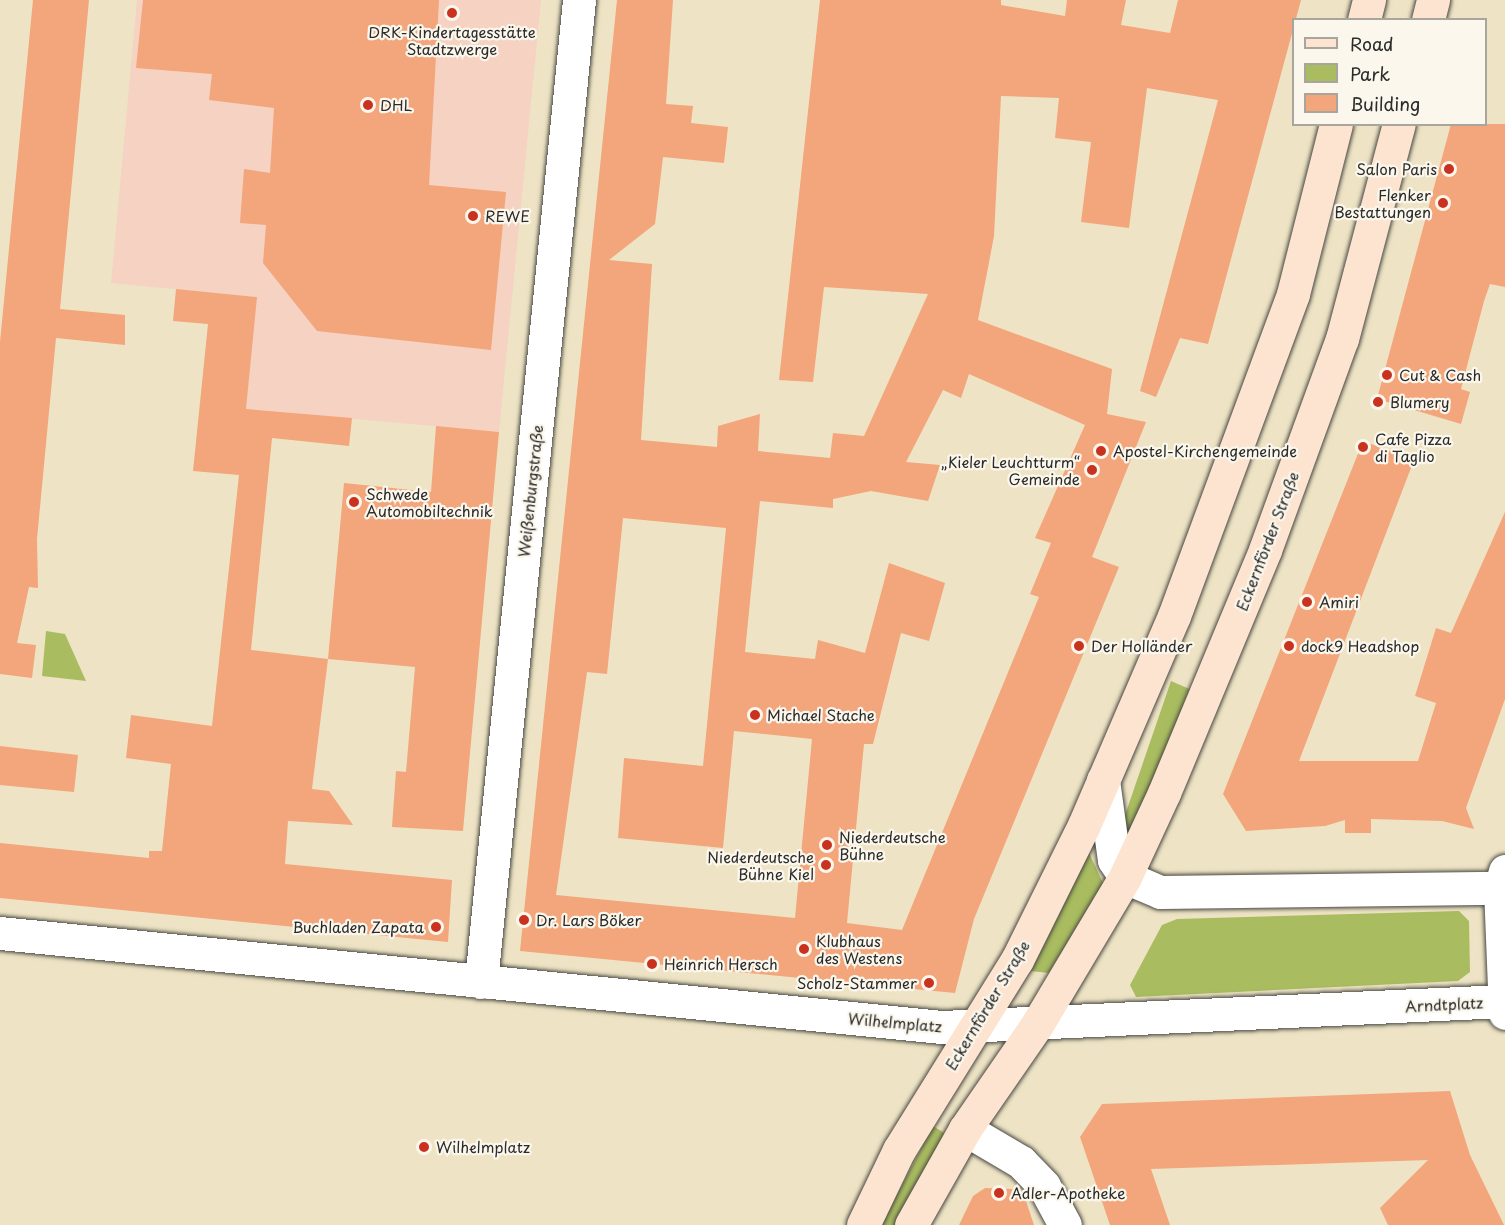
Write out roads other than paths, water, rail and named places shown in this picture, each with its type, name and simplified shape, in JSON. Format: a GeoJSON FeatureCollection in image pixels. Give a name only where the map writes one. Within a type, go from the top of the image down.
{"type":"FeatureCollection","features":[{"type":"Feature","properties":{"kind":"main road"},"geometry":{"type":"LineString","coordinates":[[1364,18],[1369,0]]}},
{"type":"Feature","properties":{"kind":"main road"},"geometry":{"type":"LineString","coordinates":[[1428,18],[1433,0]]}},
{"type":"Feature","properties":{"kind":"main road","name":"Eckernförder Straße"},"geometry":{"type":"LineString","coordinates":[[863,1225],[899,1150],[1017,960],[1103,780],[1174,616],[1257,400],[1293,294],[1335,126]]}},
{"type":"Feature","properties":{"kind":"main road","name":"Eckernförder Straße"},"geometry":{"type":"LineString","coordinates":[[911,1225],[965,1128],[1038,1023],[1125,877],[1226,646],[1342,339],[1398,126]]}},
{"type":"Feature","properties":{"kind":"street","name":"Weißenburgstraße"},"geometry":{"type":"LineString","coordinates":[[481,982],[579,0]]}},
{"type":"Feature","properties":{"kind":"street"},"geometry":{"type":"LineString","coordinates":[[1103,780],[1113,860],[1125,877]]}},
{"type":"Feature","properties":{"kind":"street","name":"Arndtplatz"},"geometry":{"type":"LineString","coordinates":[[1038,1023],[1504,1007],[1503,879],[1178,894],[1125,877]]}},
{"type":"Feature","properties":{"kind":"street","name":"Wilhelmplatz"},"geometry":{"type":"LineString","coordinates":[[0,933],[481,982],[975,1028],[1038,1023]]}},
{"type":"Feature","properties":{"kind":"street"},"geometry":{"type":"LineString","coordinates":[[965,1128],[996,1145],[1044,1186],[1065,1225]]}},
{"type":"Feature","properties":{"kind":"place","name":"DRK-Kindertagesstätte Stadtzwerge"},"geometry":{"type":"Point","coordinates":[452,13]}},
{"type":"Feature","properties":{"kind":"place","name":"DHL"},"geometry":{"type":"Point","coordinates":[368,105]}},
{"type":"Feature","properties":{"kind":"place","name":"Salon Paris"},"geometry":{"type":"Point","coordinates":[1449,169]}},
{"type":"Feature","properties":{"kind":"place","name":"Flenker Bestattungen"},"geometry":{"type":"Point","coordinates":[1443,203]}},
{"type":"Feature","properties":{"kind":"place","name":"REWE"},"geometry":{"type":"Point","coordinates":[473,216]}},
{"type":"Feature","properties":{"kind":"place","name":"Cut & Cash"},"geometry":{"type":"Point","coordinates":[1387,375]}},
{"type":"Feature","properties":{"kind":"place","name":"Blumery"},"geometry":{"type":"Point","coordinates":[1378,402]}},
{"type":"Feature","properties":{"kind":"place","name":"Cafe Pizza di Taglio"},"geometry":{"type":"Point","coordinates":[1363,447]}},
{"type":"Feature","properties":{"kind":"place","name":"Apostel-Kirchengemeinde"},"geometry":{"type":"Point","coordinates":[1101,451]}},
{"type":"Feature","properties":{"kind":"place","name":"„Kieler Leuchtturm“ Gemeinde"},"geometry":{"type":"Point","coordinates":[1092,470]}},
{"type":"Feature","properties":{"kind":"place","name":"Schwede Automobiltechnik"},"geometry":{"type":"Point","coordinates":[354,502]}},
{"type":"Feature","properties":{"kind":"place","name":"Amiri"},"geometry":{"type":"Point","coordinates":[1307,602]}},
{"type":"Feature","properties":{"kind":"place","name":"Der Holländer"},"geometry":{"type":"Point","coordinates":[1079,646]}},
{"type":"Feature","properties":{"kind":"place","name":"dock9 Headshop"},"geometry":{"type":"Point","coordinates":[1289,646]}},
{"type":"Feature","properties":{"kind":"place","name":"Michael Stache"},"geometry":{"type":"Point","coordinates":[755,715]}},
{"type":"Feature","properties":{"kind":"place","name":"Niederdeutsche Bühne"},"geometry":{"type":"Point","coordinates":[827,845]}},
{"type":"Feature","properties":{"kind":"place","name":"Niederdeutsche Bühne Kiel"},"geometry":{"type":"Point","coordinates":[826,865]}},
{"type":"Feature","properties":{"kind":"place","name":"Dr. Lars Böker"},"geometry":{"type":"Point","coordinates":[524,920]}},
{"type":"Feature","properties":{"kind":"place","name":"Buchladen Zapata"},"geometry":{"type":"Point","coordinates":[436,927]}},
{"type":"Feature","properties":{"kind":"place","name":"Klubhaus des Westens"},"geometry":{"type":"Point","coordinates":[804,949]}},
{"type":"Feature","properties":{"kind":"place","name":"Heinrich Hersch"},"geometry":{"type":"Point","coordinates":[652,964]}},
{"type":"Feature","properties":{"kind":"place","name":"Scholz-Stammer"},"geometry":{"type":"Point","coordinates":[929,983]}},
{"type":"Feature","properties":{"kind":"place","name":"Wilhelmplatz"},"geometry":{"type":"Point","coordinates":[424,1147]}},
{"type":"Feature","properties":{"kind":"place","name":"Adler-Apotheke"},"geometry":{"type":"Point","coordinates":[999,1193]}}]}
